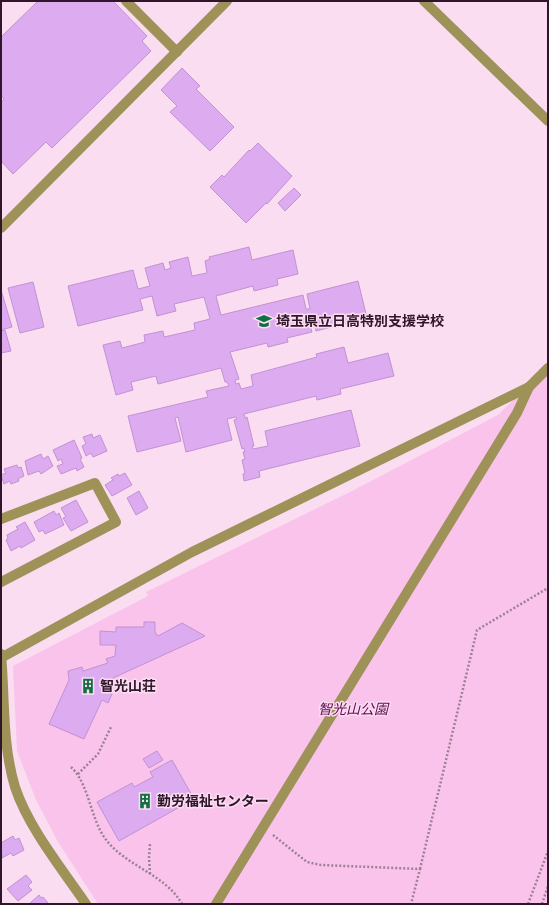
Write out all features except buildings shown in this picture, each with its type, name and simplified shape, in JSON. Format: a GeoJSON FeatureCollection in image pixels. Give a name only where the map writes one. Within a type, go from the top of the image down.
{"type":"FeatureCollection","features":[{"type":"Feature","properties":{"kind":"street"},"geometry":{"type":"LineString","coordinates":[[126,1],[177,52]]}},
{"type":"Feature","properties":{"kind":"street"},"geometry":{"type":"LineString","coordinates":[[1,228],[227,1]]}},
{"type":"Feature","properties":{"kind":"street"},"geometry":{"type":"LineString","coordinates":[[424,1],[548,122]]}},
{"type":"Feature","properties":{"kind":"street"},"geometry":{"type":"LineString","coordinates":[[1,658],[192,552],[529,387],[548,368]]}},
{"type":"Feature","properties":{"kind":"street"},"geometry":{"type":"LineString","coordinates":[[216,904],[517,413],[529,387]]}},
{"type":"Feature","properties":{"kind":"street"},"geometry":{"type":"LineString","coordinates":[[1,519],[95,483],[116,522],[1,582]]}},
{"type":"Feature","properties":{"kind":"street"},"geometry":{"type":"LineString","coordinates":[[1,654],[3,738],[14,782],[30,821],[86,904]]}},
{"type":"Feature","properties":{"kind":"path"},"geometry":{"type":"LineString","coordinates":[[411,904],[477,630],[548,588]]}},
{"type":"Feature","properties":{"kind":"path"},"geometry":{"type":"LineString","coordinates":[[78,774],[98,754],[112,727]]}},
{"type":"Feature","properties":{"kind":"path"},"geometry":{"type":"LineString","coordinates":[[71,768],[78,774],[96,824],[108,842],[121,855],[176,893],[182,904]]}},
{"type":"Feature","properties":{"kind":"path"},"geometry":{"type":"LineString","coordinates":[[273,829],[273,836],[307,862],[321,865],[420,869]]}},
{"type":"Feature","properties":{"kind":"path"},"geometry":{"type":"LineString","coordinates":[[150,844],[148,857],[150,874]]}},
{"type":"Feature","properties":{"kind":"path"},"geometry":{"type":"LineString","coordinates":[[528,904],[548,851]]}},
{"type":"Feature","properties":{"kind":"path"},"geometry":{"type":"LineString","coordinates":[[542,904],[548,886]]}},
{"type":"Feature","properties":{"kind":"green space","name":"智光山公園"},"geometry":{"type":"Polygon","coordinates":[[[548,366],[548,904],[98,904],[58,842],[36,800],[17,751],[13,666],[148,596],[146,592],[350,492],[498,415],[548,366]]]}},
{"type":"Feature","properties":{"kind":"place","name":"埼玉県立日高特別支援学校"},"geometry":{"type":"Point","coordinates":[264,321]}},
{"type":"Feature","properties":{"kind":"place","name":"智光山荘"},"geometry":{"type":"Point","coordinates":[88,686]}},
{"type":"Feature","properties":{"kind":"place","name":"勤労福祉センター"},"geometry":{"type":"Point","coordinates":[145,801]}}]}
